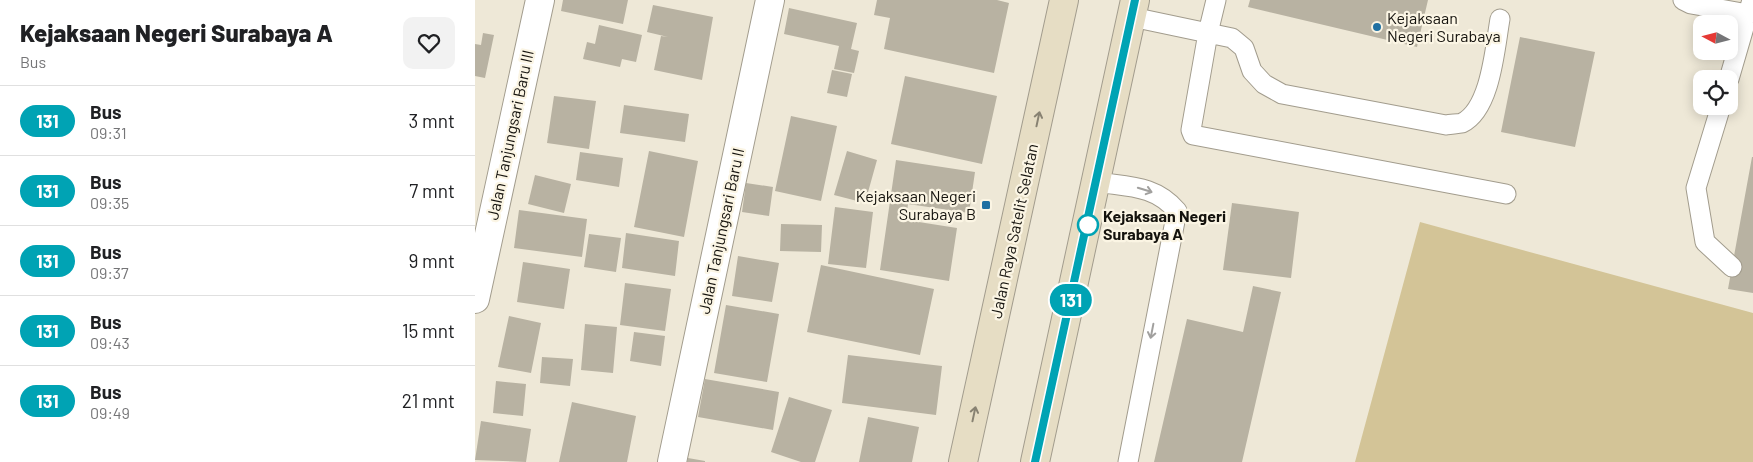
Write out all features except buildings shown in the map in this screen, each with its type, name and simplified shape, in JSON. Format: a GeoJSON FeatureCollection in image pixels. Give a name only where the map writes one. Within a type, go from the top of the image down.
{"type":"FeatureCollection","features":[{"type":"Feature","properties":{"kind":"main road","name":"Jalan Raya Satelit Selatan"},"geometry":{"type":"LineString","coordinates":[[963,462],[1064,0]]}},
{"type":"Feature","properties":{"kind":"main road"},"geometry":{"type":"LineString","coordinates":[[1035,462],[1134,8]]}},
{"type":"Feature","properties":{"kind":"street","name":"Jalan Tanjungsari Baru III"},"geometry":{"type":"LineString","coordinates":[[475,299],[540,0]]}},
{"type":"Feature","properties":{"kind":"street","name":"Jalan Tanjungsari Baru II"},"geometry":{"type":"LineString","coordinates":[[672,462],[771,0]]}},
{"type":"Feature","properties":{"kind":"lane"},"geometry":{"type":"LineString","coordinates":[[1216,0],[1208,33],[1191,130],[1193,135],[1506,194]]}},
{"type":"Feature","properties":{"kind":"lane"},"geometry":{"type":"LineString","coordinates":[[1683,0],[1691,4],[1750,7],[1732,70]]}},
{"type":"Feature","properties":{"kind":"lane"},"geometry":{"type":"LineString","coordinates":[[1134,8],[1208,33],[1232,38],[1244,48],[1252,71],[1264,84],[1281,94],[1446,125],[1462,122],[1476,110],[1488,86],[1500,19]]}},
{"type":"Feature","properties":{"kind":"lane"},"geometry":{"type":"LineString","coordinates":[[1718,115],[1696,188],[1705,242],[1732,267]]}},
{"type":"Feature","properties":{"kind":"lane"},"geometry":{"type":"LineString","coordinates":[[1097,182],[1143,189],[1166,198],[1177,211],[1128,462]]}},
{"type":"Feature","properties":{"kind":"shaded area"},"geometry":{"type":"Polygon","coordinates":[[[1420,222],[1753,313],[1753,462],[1355,462],[1420,222]]]}},
{"type":"Feature","properties":{"kind":"bus line","name":"131"},"geometry":{"type":"LineString","coordinates":[[1035,462],[1135,0]]}},
{"type":"Feature","properties":{"kind":"place","name":"Kejaksaan Negeri Surabaya"},"geometry":{"type":"Point","coordinates":[1377,27]}},
{"type":"Feature","properties":{"kind":"place","name":"Kejaksaan Negeri Surabaya B"},"geometry":{"type":"Point","coordinates":[986,205]}},
{"type":"Feature","properties":{"kind":"place","name":"Kejaksaan Negeri Surabaya A"},"geometry":{"type":"Point","coordinates":[1088,225]}}]}
